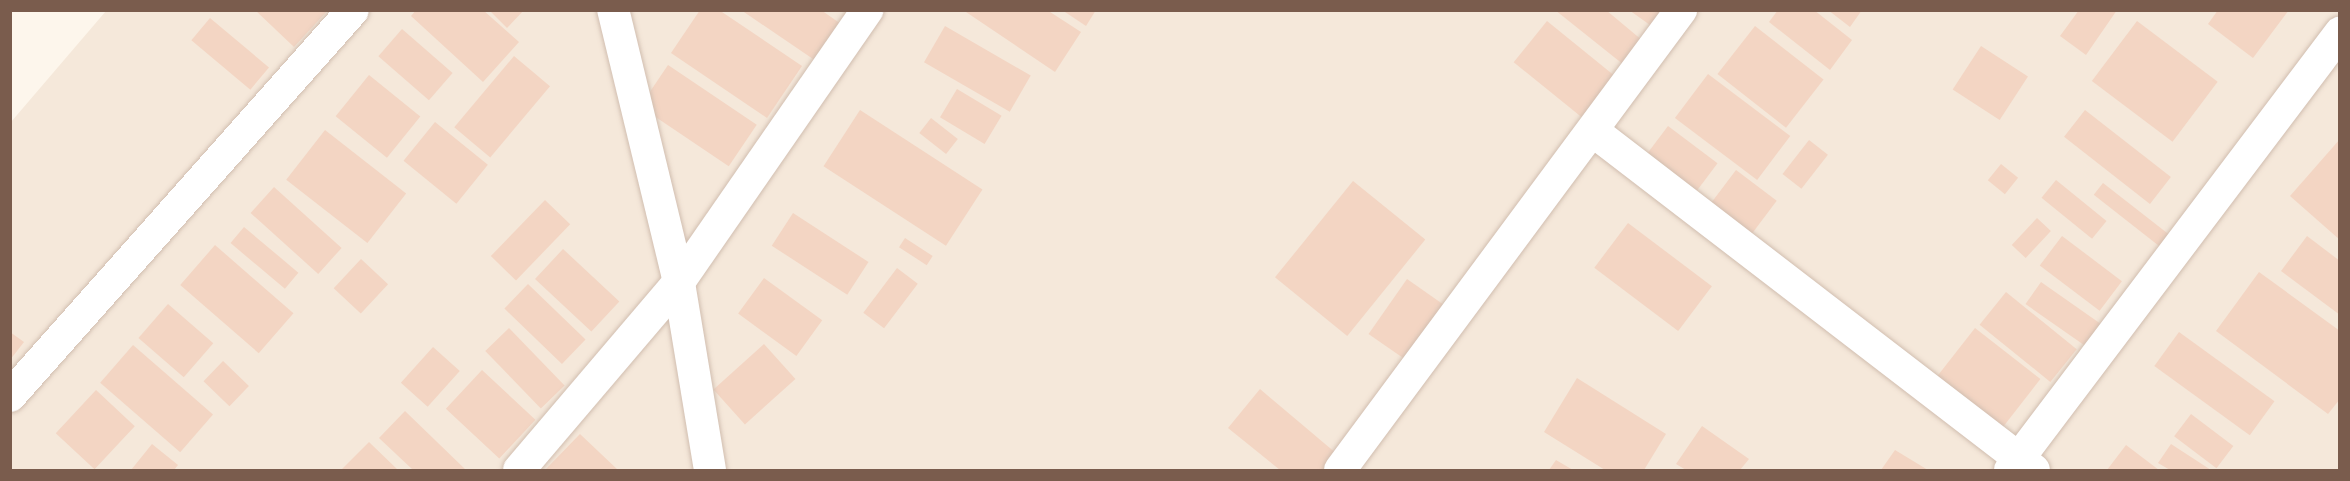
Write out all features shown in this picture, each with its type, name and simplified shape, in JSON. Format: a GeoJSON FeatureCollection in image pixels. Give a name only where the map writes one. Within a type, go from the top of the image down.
{"type":"FeatureCollection","features":[{"type":"Feature","properties":{"kind":"street"},"geometry":{"type":"LineString","coordinates":[[10,396],[352,10]]}},
{"type":"Feature","properties":{"kind":"street"},"geometry":{"type":"LineString","coordinates":[[612,10],[679,282],[710,471]]}},
{"type":"Feature","properties":{"kind":"street"},"geometry":{"type":"LineString","coordinates":[[519,471],[679,282],[867,10]]}},
{"type":"Feature","properties":{"kind":"street"},"geometry":{"type":"LineString","coordinates":[[1340,471],[1681,10]]}},
{"type":"Feature","properties":{"kind":"street"},"geometry":{"type":"LineString","coordinates":[[1593,131],[2021,467],[2340,33]]}},
{"type":"Feature","properties":{"kind":"shaded area"},"geometry":{"type":"Polygon","coordinates":[[[106,11],[2339,11],[2339,470],[11,470],[11,122],[106,11]]]}},
{"type":"Feature","properties":{"kind":"building"},"geometry":{"type":"Polygon","coordinates":[[[255,10],[328,10],[294,47],[255,10]]]}},
{"type":"Feature","properties":{"kind":"building"},"geometry":{"type":"Polygon","coordinates":[[[416,10],[483,10],[519,42],[483,82],[411,16],[416,10]]]}},
{"type":"Feature","properties":{"kind":"building"},"geometry":{"type":"Polygon","coordinates":[[[489,10],[524,10],[507,28],[489,10]]]}},
{"type":"Feature","properties":{"kind":"building"},"geometry":{"type":"Polygon","coordinates":[[[700,10],[719,10],[802,66],[767,118],[671,53],[700,10]]]}},
{"type":"Feature","properties":{"kind":"building"},"geometry":{"type":"Polygon","coordinates":[[[741,10],[821,10],[841,24],[816,61],[741,10]]]}},
{"type":"Feature","properties":{"kind":"building"},"geometry":{"type":"Polygon","coordinates":[[[963,10],[1047,10],[1081,32],[1055,72],[963,10]]]}},
{"type":"Feature","properties":{"kind":"building"},"geometry":{"type":"Polygon","coordinates":[[[1062,10],[1096,10],[1086,26],[1062,10]]]}},
{"type":"Feature","properties":{"kind":"building"},"geometry":{"type":"Polygon","coordinates":[[[1555,10],[1606,10],[1643,41],[1624,65],[1555,10]]]}},
{"type":"Feature","properties":{"kind":"building"},"geometry":{"type":"Polygon","coordinates":[[[1629,10],[1671,10],[1657,30],[1629,10]]]}},
{"type":"Feature","properties":{"kind":"building"},"geometry":{"type":"Polygon","coordinates":[[[1778,10],[1814,10],[1852,40],[1830,70],[1769,22],[1778,10]]]}},
{"type":"Feature","properties":{"kind":"building"},"geometry":{"type":"Polygon","coordinates":[[[1828,10],[1862,10],[1850,27],[1828,10]]]}},
{"type":"Feature","properties":{"kind":"building"},"geometry":{"type":"Polygon","coordinates":[[[2079,10],[2117,10],[2086,55],[2060,36],[2079,10]]]}},
{"type":"Feature","properties":{"kind":"building"},"geometry":{"type":"Polygon","coordinates":[[[2218,10],[2289,10],[2253,58],[2208,24],[2218,10]]]}},
{"type":"Feature","properties":{"kind":"building"},"geometry":{"type":"Polygon","coordinates":[[[210,18],[269,67],[250,90],[191,40],[210,18]]]}},
{"type":"Feature","properties":{"kind":"building"},"geometry":{"type":"Polygon","coordinates":[[[1547,21],[1617,78],[1584,119],[1514,62],[1547,21]]]}},
{"type":"Feature","properties":{"kind":"building"},"geometry":{"type":"Polygon","coordinates":[[[2137,21],[2218,82],[2173,142],[2092,81],[2137,21]]]}},
{"type":"Feature","properties":{"kind":"building"},"geometry":{"type":"Polygon","coordinates":[[[945,26],[1031,75],[1010,112],[924,62],[945,26]]]}},
{"type":"Feature","properties":{"kind":"building"},"geometry":{"type":"Polygon","coordinates":[[[1755,26],[1824,80],[1786,128],[1717,74],[1755,26]]]}},
{"type":"Feature","properties":{"kind":"building"},"geometry":{"type":"Polygon","coordinates":[[[402,29],[453,73],[429,100],[378,56],[402,29]]]}},
{"type":"Feature","properties":{"kind":"building"},"geometry":{"type":"Polygon","coordinates":[[[1981,46],[2028,76],[2000,120],[1953,90],[1981,46]]]}},
{"type":"Feature","properties":{"kind":"building"},"geometry":{"type":"Polygon","coordinates":[[[514,56],[550,86],[490,157],[454,127],[514,56]]]}},
{"type":"Feature","properties":{"kind":"building"},"geometry":{"type":"Polygon","coordinates":[[[668,65],[757,125],[729,166],[640,106],[668,65]]]}},
{"type":"Feature","properties":{"kind":"building"},"geometry":{"type":"Polygon","coordinates":[[[1708,74],[1790,136],[1757,180],[1675,118],[1708,74]]]}},
{"type":"Feature","properties":{"kind":"building"},"geometry":{"type":"Polygon","coordinates":[[[369,75],[420,117],[387,158],[336,116],[369,75]]]}},
{"type":"Feature","properties":{"kind":"building"},"geometry":{"type":"Polygon","coordinates":[[[957,89],[1002,116],[985,144],[940,117],[957,89]]]}},
{"type":"Feature","properties":{"kind":"building"},"geometry":{"type":"Polygon","coordinates":[[[860,110],[982,190],[946,246],[824,166],[860,110]]]}},
{"type":"Feature","properties":{"kind":"building"},"geometry":{"type":"Polygon","coordinates":[[[2085,110],[2171,177],[2150,204],[2064,137],[2085,110]]]}},
{"type":"Feature","properties":{"kind":"building"},"geometry":{"type":"Polygon","coordinates":[[[931,118],[958,139],[946,154],[919,133],[931,118]]]}},
{"type":"Feature","properties":{"kind":"building"},"geometry":{"type":"Polygon","coordinates":[[[435,122],[488,165],[456,204],[404,161],[435,122]]]}},
{"type":"Feature","properties":{"kind":"building"},"geometry":{"type":"Polygon","coordinates":[[[1668,126],[1718,163],[1690,199],[1641,162],[1668,126]]]}},
{"type":"Feature","properties":{"kind":"building"},"geometry":{"type":"Polygon","coordinates":[[[325,130],[406,193],[367,243],[286,180],[325,130]]]}},
{"type":"Feature","properties":{"kind":"building"},"geometry":{"type":"Polygon","coordinates":[[[2340,139],[2340,240],[2290,196],[2340,139]]]}},
{"type":"Feature","properties":{"kind":"building"},"geometry":{"type":"Polygon","coordinates":[[[1809,140],[1828,155],[1801,189],[1783,174],[1809,140]]]}},
{"type":"Feature","properties":{"kind":"building"},"geometry":{"type":"Polygon","coordinates":[[[2001,164],[2018,178],[2005,194],[1988,180],[2001,164]]]}},
{"type":"Feature","properties":{"kind":"building"},"geometry":{"type":"Polygon","coordinates":[[[1736,170],[1777,201],[1745,242],[1705,212],[1736,170]]]}},
{"type":"Feature","properties":{"kind":"building"},"geometry":{"type":"Polygon","coordinates":[[[2056,180],[2107,221],[2092,239],[2042,198],[2056,180]]]}},
{"type":"Feature","properties":{"kind":"building"},"geometry":{"type":"Polygon","coordinates":[[[1353,181],[1425,240],[1347,336],[1275,277],[1353,181]]]}},
{"type":"Feature","properties":{"kind":"building"},"geometry":{"type":"Polygon","coordinates":[[[2103,183],[2172,237],[2162,248],[2094,195],[2103,183]]]}},
{"type":"Feature","properties":{"kind":"building"},"geometry":{"type":"Polygon","coordinates":[[[274,187],[342,248],[318,274],[251,213],[274,187]]]}},
{"type":"Feature","properties":{"kind":"building"},"geometry":{"type":"Polygon","coordinates":[[[545,200],[570,224],[516,280],[491,256],[545,200]]]}},
{"type":"Feature","properties":{"kind":"building"},"geometry":{"type":"Polygon","coordinates":[[[793,213],[868,262],[847,295],[772,246],[793,213]]]}},
{"type":"Feature","properties":{"kind":"building"},"geometry":{"type":"Polygon","coordinates":[[[2037,218],[2051,231],[2026,258],[2012,245],[2037,218]]]}},
{"type":"Feature","properties":{"kind":"building"},"geometry":{"type":"Polygon","coordinates":[[[1628,223],[1712,286],[1678,331],[1594,268],[1628,223]]]}},
{"type":"Feature","properties":{"kind":"building"},"geometry":{"type":"Polygon","coordinates":[[[244,227],[298,273],[285,289],[231,243],[244,227]]]}},
{"type":"Feature","properties":{"kind":"building"},"geometry":{"type":"Polygon","coordinates":[[[2062,236],[2122,281],[2100,311],[2040,266],[2062,236]]]}},
{"type":"Feature","properties":{"kind":"building"},"geometry":{"type":"Polygon","coordinates":[[[2307,236],[2340,261],[2340,315],[2281,271],[2307,236]]]}},
{"type":"Feature","properties":{"kind":"building"},"geometry":{"type":"Polygon","coordinates":[[[905,238],[933,256],[927,265],[899,247],[905,238]]]}},
{"type":"Feature","properties":{"kind":"building"},"geometry":{"type":"Polygon","coordinates":[[[215,245],[293,313],[259,353],[180,285],[215,245]]]}},
{"type":"Feature","properties":{"kind":"building"},"geometry":{"type":"Polygon","coordinates":[[[563,249],[619,302],[591,331],[535,279],[563,249]]]}},
{"type":"Feature","properties":{"kind":"building"},"geometry":{"type":"Polygon","coordinates":[[[361,259],[388,284],[361,313],[334,288],[361,259]]]}},
{"type":"Feature","properties":{"kind":"building"},"geometry":{"type":"Polygon","coordinates":[[[897,268],[918,284],[884,328],[863,313],[897,268]]]}},
{"type":"Feature","properties":{"kind":"building"},"geometry":{"type":"Polygon","coordinates":[[[2259,272],[2340,331],[2340,399],[2328,414],[2216,331],[2259,272]]]}},
{"type":"Feature","properties":{"kind":"building"},"geometry":{"type":"Polygon","coordinates":[[[764,278],[822,320],[796,356],[738,314],[764,278]]]}},
{"type":"Feature","properties":{"kind":"building"},"geometry":{"type":"Polygon","coordinates":[[[1407,279],[1446,306],[1407,361],[1369,334],[1407,279]]]}},
{"type":"Feature","properties":{"kind":"building"},"geometry":{"type":"Polygon","coordinates":[[[2041,282],[2107,328],[2092,351],[2026,304],[2041,282]]]}},
{"type":"Feature","properties":{"kind":"building"},"geometry":{"type":"Polygon","coordinates":[[[528,284],[586,340],[562,364],[504,308],[528,284]]]}},
{"type":"Feature","properties":{"kind":"building"},"geometry":{"type":"Polygon","coordinates":[[[2006,292],[2077,349],[2050,382],[1980,325],[2006,292]]]}},
{"type":"Feature","properties":{"kind":"building"},"geometry":{"type":"Polygon","coordinates":[[[168,304],[213,343],[184,377],[138,338],[168,304]]]}},
{"type":"Feature","properties":{"kind":"building"},"geometry":{"type":"Polygon","coordinates":[[[509,328],[565,386],[541,408],[485,351],[509,328]]]}},
{"type":"Feature","properties":{"kind":"building"},"geometry":{"type":"Polygon","coordinates":[[[1975,328],[2040,379],[1998,433],[1933,382],[1975,328]]]}},
{"type":"Feature","properties":{"kind":"building"},"geometry":{"type":"Polygon","coordinates":[[[10,332],[24,342],[10,360],[10,332]]]}},
{"type":"Feature","properties":{"kind":"building"},"geometry":{"type":"Polygon","coordinates":[[[2179,332],[2274,401],[2250,435],[2154,366],[2179,332]]]}},
{"type":"Feature","properties":{"kind":"building"},"geometry":{"type":"Polygon","coordinates":[[[764,344],[795,379],[745,424],[713,390],[764,344]]]}},
{"type":"Feature","properties":{"kind":"building"},"geometry":{"type":"Polygon","coordinates":[[[133,345],[213,415],[180,452],[100,383],[133,345]]]}},
{"type":"Feature","properties":{"kind":"building"},"geometry":{"type":"Polygon","coordinates":[[[433,347],[460,371],[428,407],[401,383],[433,347]]]}},
{"type":"Feature","properties":{"kind":"building"},"geometry":{"type":"Polygon","coordinates":[[[223,361],[249,386],[229,406],[204,381],[223,361]]]}},
{"type":"Feature","properties":{"kind":"building"},"geometry":{"type":"Polygon","coordinates":[[[482,370],[535,420],[499,459],[446,409],[482,370]]]}},
{"type":"Feature","properties":{"kind":"building"},"geometry":{"type":"Polygon","coordinates":[[[1577,378],[1666,434],[1644,470],[1605,470],[1544,432],[1577,378]]]}},
{"type":"Feature","properties":{"kind":"building"},"geometry":{"type":"Polygon","coordinates":[[[1260,389],[1337,454],[1324,470],[1280,470],[1228,428],[1260,389]]]}},
{"type":"Feature","properties":{"kind":"building"},"geometry":{"type":"Polygon","coordinates":[[[96,390],[135,426],[95,469],[56,433],[96,390]]]}},
{"type":"Feature","properties":{"kind":"building"},"geometry":{"type":"Polygon","coordinates":[[[405,411],[466,470],[413,470],[379,438],[405,411]]]}},
{"type":"Feature","properties":{"kind":"building"},"geometry":{"type":"Polygon","coordinates":[[[2191,414],[2233,446],[2216,468],[2174,436],[2191,414]]]}},
{"type":"Feature","properties":{"kind":"building"},"geometry":{"type":"Polygon","coordinates":[[[1702,426],[1749,459],[1740,470],[1686,470],[1676,464],[1702,426]]]}},
{"type":"Feature","properties":{"kind":"building"},"geometry":{"type":"Polygon","coordinates":[[[580,434],[618,470],[545,470],[580,434]]]}},
{"type":"Feature","properties":{"kind":"building"},"geometry":{"type":"Polygon","coordinates":[[[369,442],[398,470],[341,470],[369,442]]]}},
{"type":"Feature","properties":{"kind":"building"},"geometry":{"type":"Polygon","coordinates":[[[152,444],[178,465],[174,470],[131,470],[152,444]]]}},
{"type":"Feature","properties":{"kind":"building"},"geometry":{"type":"Polygon","coordinates":[[[2171,444],[2211,470],[2170,470],[2158,463],[2171,444]]]}},
{"type":"Feature","properties":{"kind":"building"},"geometry":{"type":"Polygon","coordinates":[[[2126,445],[2159,470],[2107,470],[2126,445]]]}},
{"type":"Feature","properties":{"kind":"building"},"geometry":{"type":"Polygon","coordinates":[[[1895,450],[1928,470],[1881,470],[1895,450]]]}},
{"type":"Feature","properties":{"kind":"building"},"geometry":{"type":"Polygon","coordinates":[[[1556,460],[1573,470],[1549,470],[1556,460]]]}}]}
